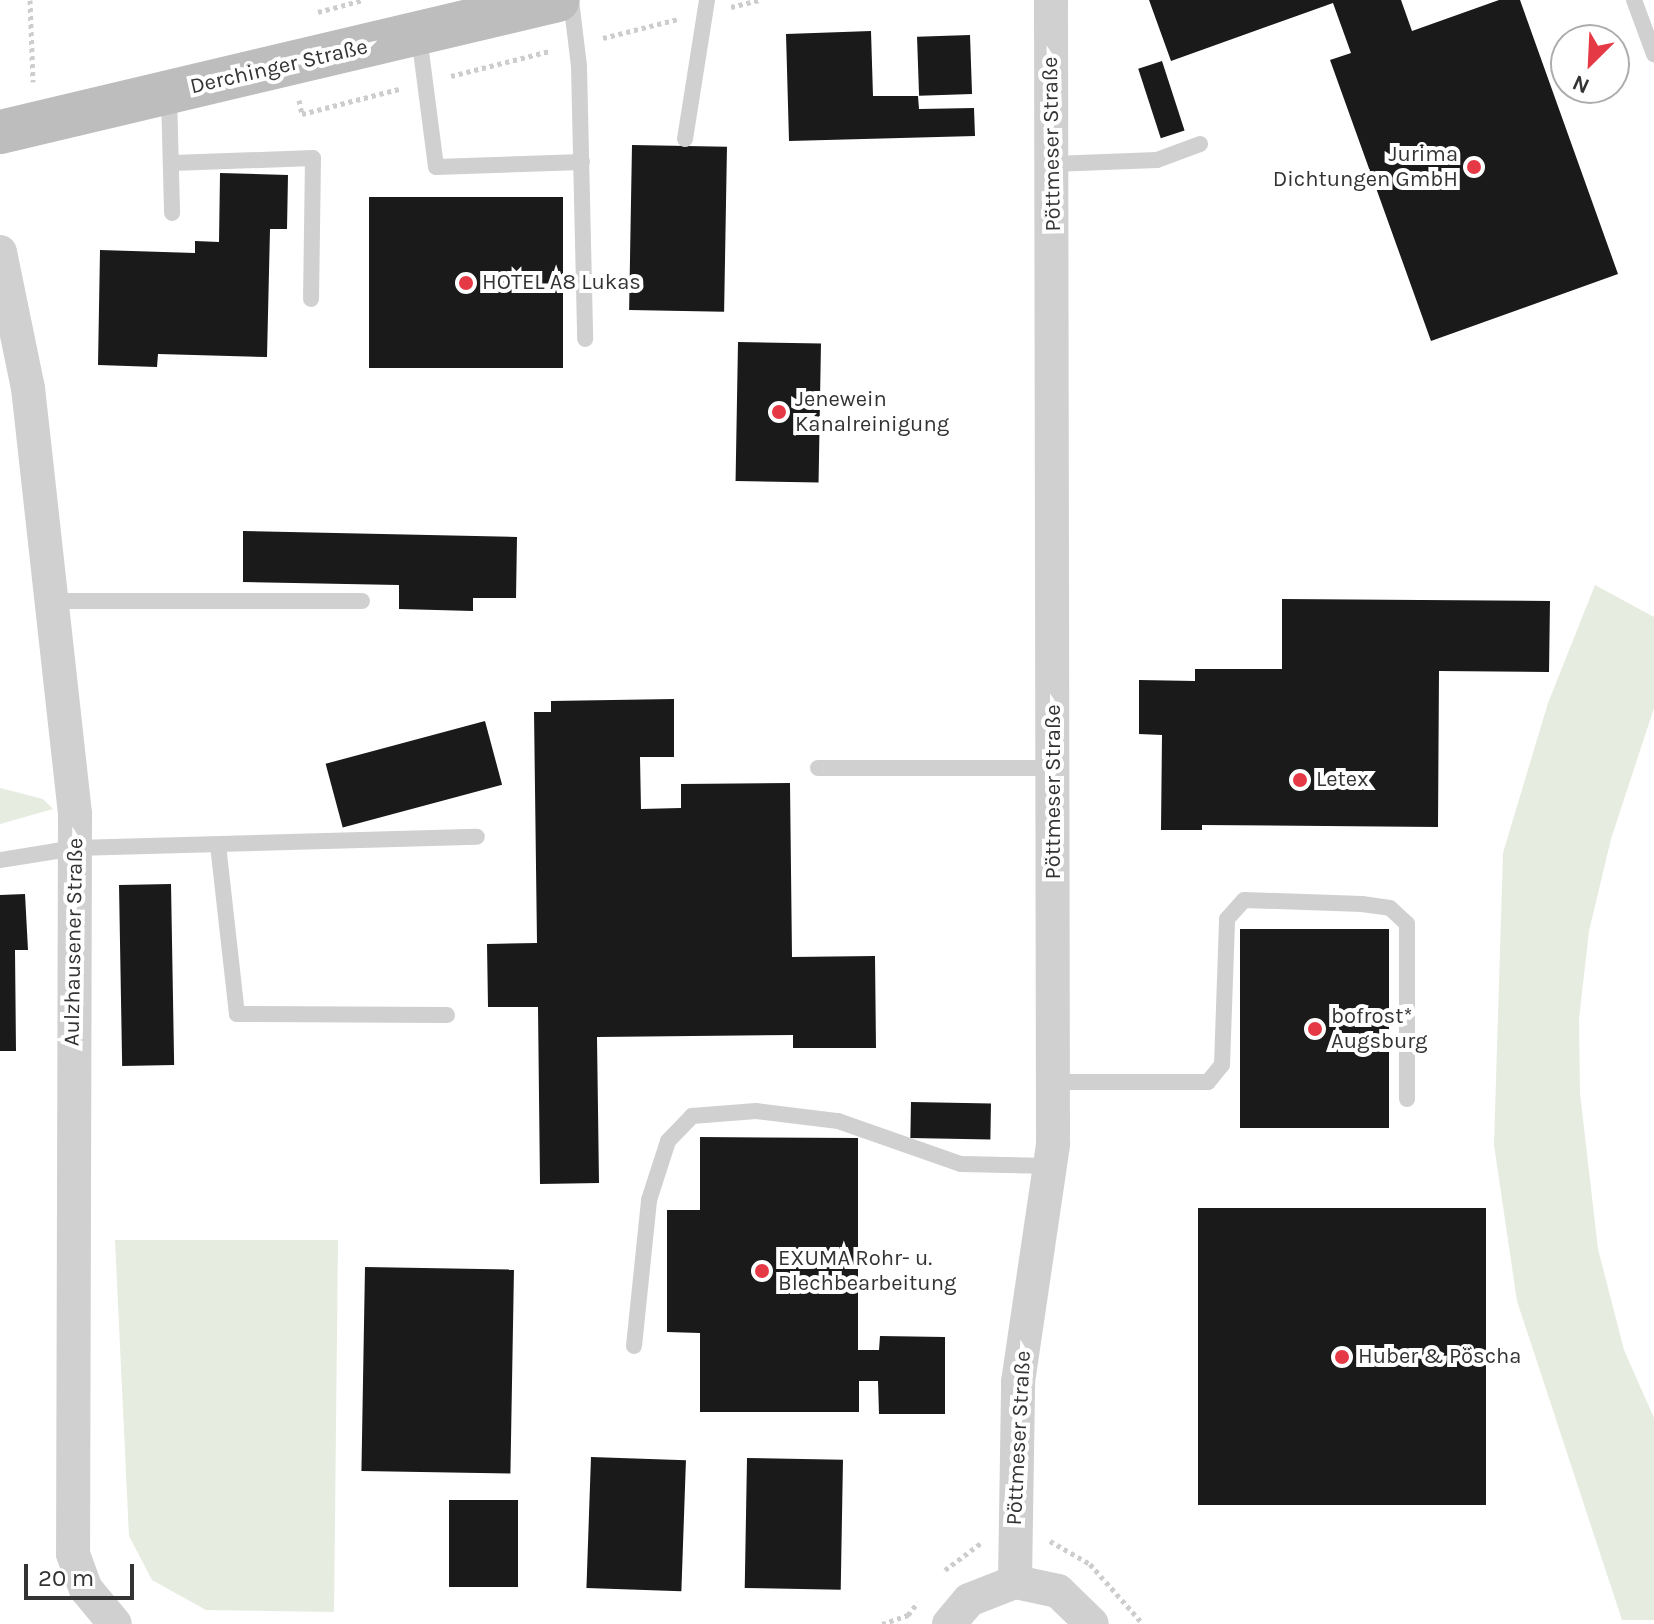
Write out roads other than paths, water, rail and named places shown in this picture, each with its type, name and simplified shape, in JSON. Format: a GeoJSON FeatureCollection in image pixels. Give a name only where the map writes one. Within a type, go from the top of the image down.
{"type":"FeatureCollection","features":[{"type":"Feature","properties":{"kind":"main road","name":"Derchinger Straße"},"geometry":{"type":"LineString","coordinates":[[0,132],[558,0]]}},
{"type":"Feature","properties":{"kind":"street","name":"Pöttmeser Straße"},"geometry":{"type":"LineString","coordinates":[[1015,1582],[1018,1382],[1050,1166],[1054,1082],[1051,0]]}},
{"type":"Feature","properties":{"kind":"street","name":"Aulzhausener Straße"},"geometry":{"type":"LineString","coordinates":[[0,252],[28,388],[75,848],[73,1554],[86,1589],[115,1624]]}},
{"type":"Feature","properties":{"kind":"street"},"geometry":{"type":"LineString","coordinates":[[949,1624],[969,1600],[1015,1582],[1058,1591],[1092,1624]]}},
{"type":"Feature","properties":{"kind":"lane"},"geometry":{"type":"LineString","coordinates":[[571,0],[578,44],[585,339]]}},
{"type":"Feature","properties":{"kind":"lane"},"geometry":{"type":"LineString","coordinates":[[1634,0],[1654,54]]}},
{"type":"Feature","properties":{"kind":"lane"},"geometry":{"type":"LineString","coordinates":[[685,139],[707,6]]}},
{"type":"Feature","properties":{"kind":"lane"},"geometry":{"type":"LineString","coordinates":[[419,33],[422,83],[436,167],[582,162]]}},
{"type":"Feature","properties":{"kind":"lane"},"geometry":{"type":"LineString","coordinates":[[169,93],[172,213]]}},
{"type":"Feature","properties":{"kind":"lane"},"geometry":{"type":"LineString","coordinates":[[1052,164],[1157,160],[1200,144]]}},
{"type":"Feature","properties":{"kind":"lane"},"geometry":{"type":"LineString","coordinates":[[172,163],[313,158],[311,299]]}},
{"type":"Feature","properties":{"kind":"lane"},"geometry":{"type":"LineString","coordinates":[[52,601],[362,601]]}},
{"type":"Feature","properties":{"kind":"lane"},"geometry":{"type":"LineString","coordinates":[[818,768],[1054,768]]}},
{"type":"Feature","properties":{"kind":"lane"},"geometry":{"type":"LineString","coordinates":[[0,860],[75,848],[477,837]]}},
{"type":"Feature","properties":{"kind":"lane"},"geometry":{"type":"LineString","coordinates":[[218,845],[237,1014],[447,1015]]}},
{"type":"Feature","properties":{"kind":"lane"},"geometry":{"type":"LineString","coordinates":[[1054,1082],[1208,1082],[1222,1065],[1227,919],[1244,900],[1362,904],[1390,908],[1407,924],[1407,1099]]}},
{"type":"Feature","properties":{"kind":"lane"},"geometry":{"type":"LineString","coordinates":[[634,1346],[649,1200],[668,1141],[692,1116],[756,1111],[838,1121],[961,1164],[1050,1166]]}},
{"type":"Feature","properties":{"kind":"place","name":"Jurima Dichtungen GmbH"},"geometry":{"type":"Point","coordinates":[1474,167]}},
{"type":"Feature","properties":{"kind":"place","name":"HOTEL A8 Lukas"},"geometry":{"type":"Point","coordinates":[466,283]}},
{"type":"Feature","properties":{"kind":"place","name":"Jenewein Kanalreinigung"},"geometry":{"type":"Point","coordinates":[779,412]}},
{"type":"Feature","properties":{"kind":"place","name":"Letex"},"geometry":{"type":"Point","coordinates":[1300,780]}},
{"type":"Feature","properties":{"kind":"place","name":"bofrost* Augsburg"},"geometry":{"type":"Point","coordinates":[1315,1029]}},
{"type":"Feature","properties":{"kind":"place","name":"EXUMA Rohr- u. Blechbearbeitung"},"geometry":{"type":"Point","coordinates":[762,1271]}},
{"type":"Feature","properties":{"kind":"place","name":"Huber & Pöscha"},"geometry":{"type":"Point","coordinates":[1342,1357]}}]}
